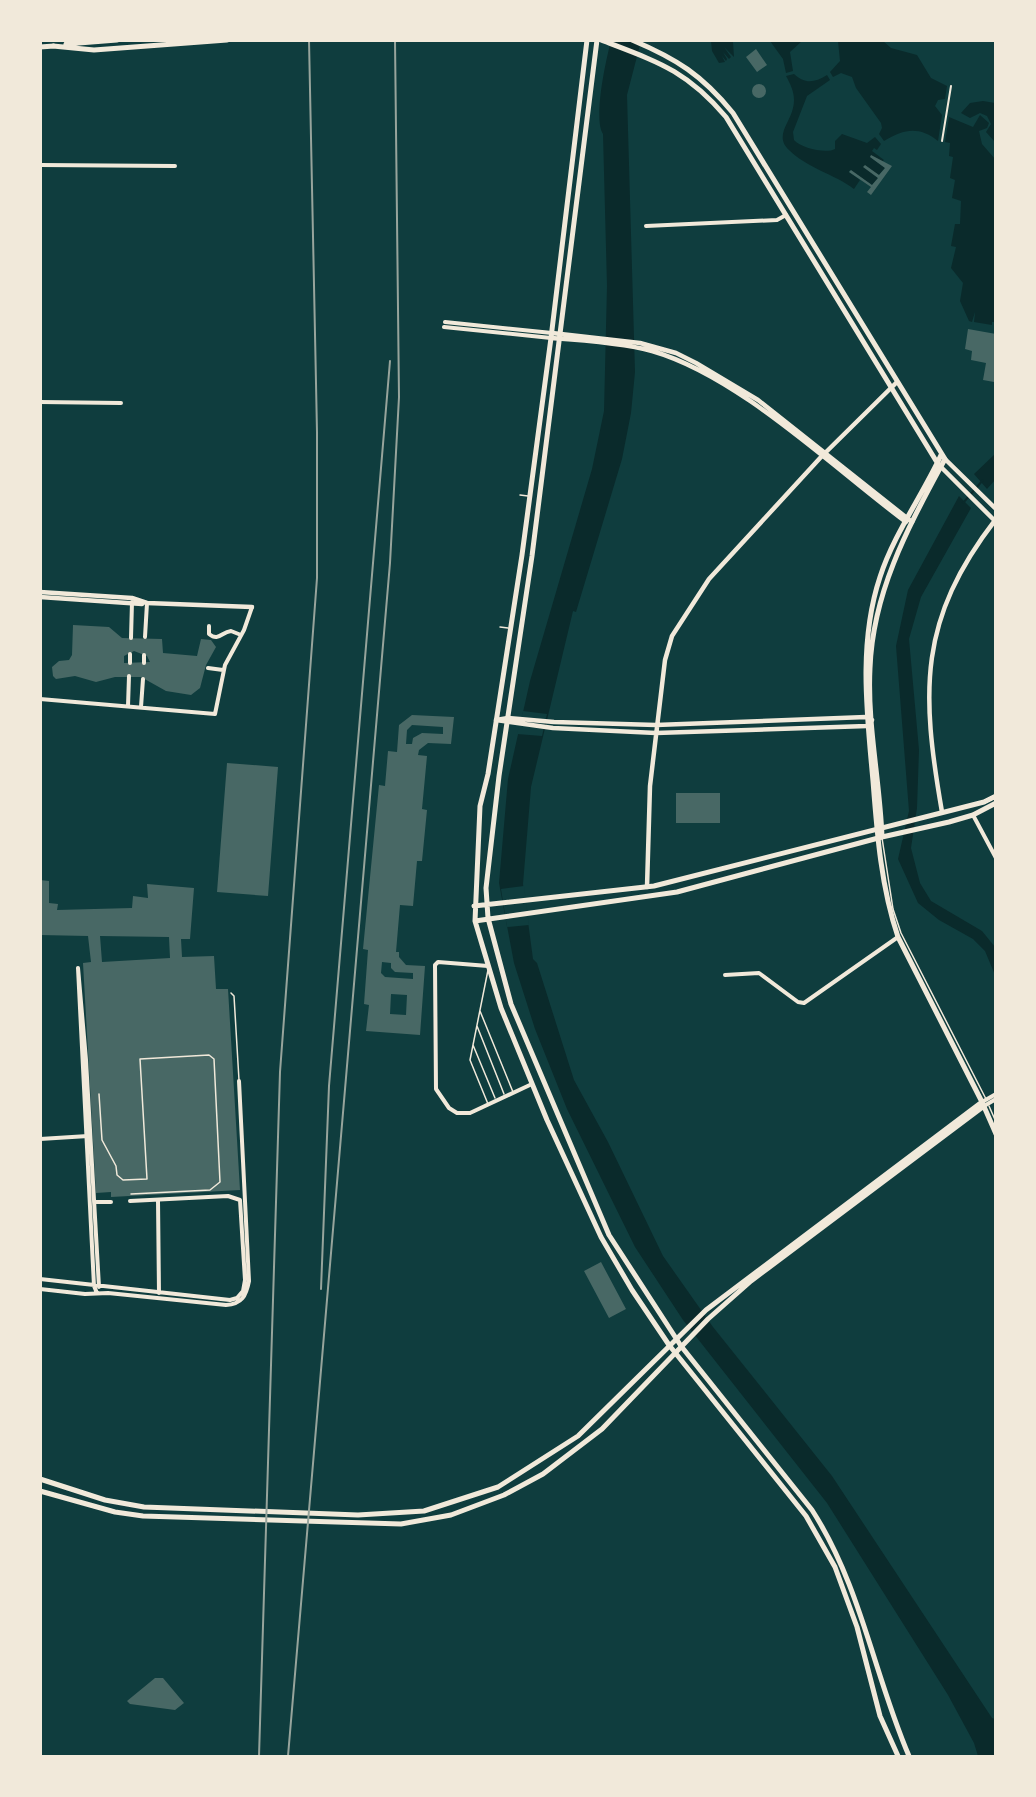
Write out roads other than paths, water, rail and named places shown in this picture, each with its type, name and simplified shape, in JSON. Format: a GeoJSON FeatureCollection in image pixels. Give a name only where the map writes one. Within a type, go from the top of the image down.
{"type":"FeatureCollection","features":[{"type":"Feature","properties":{"kind":"main road"},"geometry":{"type":"LineString","coordinates":[[40,47],[117,40]]}},
{"type":"Feature","properties":{"kind":"main road"},"geometry":{"type":"LineString","coordinates":[[53,46],[94,50],[227,40]]}},
{"type":"Feature","properties":{"kind":"main road"},"geometry":{"type":"LineString","coordinates":[[586,40],[552,335],[530,496],[511,629],[480,806],[475,921],[501,1008],[593,1221],[632,1290],[669,1345],[806,1515],[823,1541],[857,1627],[880,1716],[898,1756]]}},
{"type":"Feature","properties":{"kind":"main road"},"geometry":{"type":"LineString","coordinates":[[597,40],[540,497],[488,876],[488,918],[511,1004],[609,1235],[681,1346],[812,1510],[830,1538],[874,1648],[890,1711],[909,1756]]}},
{"type":"Feature","properties":{"kind":"main road"},"geometry":{"type":"LineString","coordinates":[[632,40],[689,68],[710,85],[733,113],[825,260],[943,457],[880,576],[874,598],[866,666],[869,718],[889,910],[898,937],[985,1103],[996,1134]]}},
{"type":"Feature","properties":{"kind":"main road"},"geometry":{"type":"LineString","coordinates":[[604,42],[643,56],[684,75],[704,91],[726,117],[939,465]]}},
{"type":"Feature","properties":{"kind":"main road"},"geometry":{"type":"LineString","coordinates":[[869,718],[867,726],[880,829]]}},
{"type":"Feature","properties":{"kind":"main road"},"geometry":{"type":"LineString","coordinates":[[474,906],[487,907],[647,886],[904,823],[984,802],[996,796]]}},
{"type":"Feature","properties":{"kind":"main road"},"geometry":{"type":"LineString","coordinates":[[475,921],[677,892],[880,837],[901,834],[973,815],[996,803]]}},
{"type":"Feature","properties":{"kind":"main road"},"geometry":{"type":"LineString","coordinates":[[40,1479],[105,1500],[144,1507],[358,1515],[424,1511],[498,1487],[551,1456],[596,1421],[706,1310],[985,1103]]}},
{"type":"Feature","properties":{"kind":"main road"},"geometry":{"type":"LineString","coordinates":[[40,1491],[115,1512],[143,1516],[358,1525],[422,1522],[504,1495],[543,1474],[602,1429],[710,1317],[751,1281],[985,1103]]}},
{"type":"Feature","properties":{"kind":"street"},"geometry":{"type":"LineString","coordinates":[[942,141],[951,86]]}},
{"type":"Feature","properties":{"kind":"street"},"geometry":{"type":"LineString","coordinates":[[40,165],[175,166]]}},
{"type":"Feature","properties":{"kind":"street"},"geometry":{"type":"LineString","coordinates":[[646,226],[777,220],[787,214]]}},
{"type":"Feature","properties":{"kind":"street"},"geometry":{"type":"LineString","coordinates":[[445,324],[640,345],[686,358],[745,392],[908,520]]}},
{"type":"Feature","properties":{"kind":"street"},"geometry":{"type":"LineString","coordinates":[[647,886],[650,786],[656,725],[665,660],[672,636],[709,579],[823,454],[897,382]]}},
{"type":"Feature","properties":{"kind":"street"},"geometry":{"type":"LineString","coordinates":[[40,402],[121,402]]}},
{"type":"Feature","properties":{"kind":"street"},"geometry":{"type":"LineString","coordinates":[[943,457],[996,509]]}},
{"type":"Feature","properties":{"kind":"street"},"geometry":{"type":"LineString","coordinates":[[939,465],[995,519],[966,558],[953,582],[933,639],[930,673],[931,747],[942,812]]}},
{"type":"Feature","properties":{"kind":"street"},"geometry":{"type":"LineString","coordinates":[[40,592],[147,603],[252,607],[223,670],[215,714],[40,699]]}},
{"type":"Feature","properties":{"kind":"street"},"geometry":{"type":"LineString","coordinates":[[40,597],[132,601]]}},
{"type":"Feature","properties":{"kind":"street"},"geometry":{"type":"LineString","coordinates":[[131,638],[132,601]]}},
{"type":"Feature","properties":{"kind":"street"},"geometry":{"type":"LineString","coordinates":[[145,637],[147,603]]}},
{"type":"Feature","properties":{"kind":"street"},"geometry":{"type":"LineString","coordinates":[[209,626],[209,634],[213,637],[218,638],[231,631],[241,635]]}},
{"type":"Feature","properties":{"kind":"street"},"geometry":{"type":"LineString","coordinates":[[130,654],[130,663]]}},
{"type":"Feature","properties":{"kind":"street"},"geometry":{"type":"LineString","coordinates":[[144,655],[144,663]]}},
{"type":"Feature","properties":{"kind":"street"},"geometry":{"type":"LineString","coordinates":[[208,668],[223,670]]}},
{"type":"Feature","properties":{"kind":"street"},"geometry":{"type":"LineString","coordinates":[[129,676],[129,706]]}},
{"type":"Feature","properties":{"kind":"street"},"geometry":{"type":"LineString","coordinates":[[141,707],[143,679]]}},
{"type":"Feature","properties":{"kind":"street"},"geometry":{"type":"LineString","coordinates":[[554,725],[656,725],[869,718]]}},
{"type":"Feature","properties":{"kind":"street"},"geometry":{"type":"LineString","coordinates":[[496,720],[656,733],[867,726]]}},
{"type":"Feature","properties":{"kind":"street"},"geometry":{"type":"LineString","coordinates":[[973,815],[996,858]]}},
{"type":"Feature","properties":{"kind":"street"},"geometry":{"type":"LineString","coordinates":[[725,975],[759,973],[798,1002],[804,1003],[898,937]]}},
{"type":"Feature","properties":{"kind":"street"},"geometry":{"type":"LineString","coordinates":[[488,966],[438,962],[435,965],[436,1089],[449,1108],[457,1113],[470,1113],[532,1084]]}},
{"type":"Feature","properties":{"kind":"street"},"geometry":{"type":"LineString","coordinates":[[82,1031],[78,968],[98,1293]]}},
{"type":"Feature","properties":{"kind":"street"},"geometry":{"type":"LineString","coordinates":[[40,1289],[226,1305],[246,1295],[249,1281],[239,1081]]}},
{"type":"Feature","properties":{"kind":"street"},"geometry":{"type":"LineString","coordinates":[[985,1103],[996,1094]]}},
{"type":"Feature","properties":{"kind":"street"},"geometry":{"type":"LineString","coordinates":[[985,1103],[996,1099]]}},
{"type":"Feature","properties":{"kind":"street"},"geometry":{"type":"LineString","coordinates":[[40,1139],[89,1136]]}},
{"type":"Feature","properties":{"kind":"street"},"geometry":{"type":"LineString","coordinates":[[130,1201],[228,1196],[240,1200],[245,1280],[239,1299]]}},
{"type":"Feature","properties":{"kind":"street"},"geometry":{"type":"LineString","coordinates":[[158,1200],[159,1293]]}},
{"type":"Feature","properties":{"kind":"street"},"geometry":{"type":"LineString","coordinates":[[93,1202],[111,1202]]}},
{"type":"Feature","properties":{"kind":"street"},"geometry":{"type":"LineString","coordinates":[[40,1279],[159,1293],[239,1299]]}},
{"type":"Feature","properties":{"kind":"lane"},"geometry":{"type":"LineString","coordinates":[[520,495],[540,497]]}},
{"type":"Feature","properties":{"kind":"lane"},"geometry":{"type":"LineString","coordinates":[[500,627],[511,629]]}},
{"type":"Feature","properties":{"kind":"lane"},"geometry":{"type":"LineString","coordinates":[[880,837],[892,909],[901,933],[996,1122]]}},
{"type":"Feature","properties":{"kind":"lane"},"geometry":{"type":"LineString","coordinates":[[488,966],[470,1060],[488,1104]]}},
{"type":"Feature","properties":{"kind":"lane"},"geometry":{"type":"LineString","coordinates":[[231,993],[234,996],[239,1081]]}},
{"type":"Feature","properties":{"kind":"lane"},"geometry":{"type":"LineString","coordinates":[[479,1010],[513,1093]]}},
{"type":"Feature","properties":{"kind":"lane"},"geometry":{"type":"LineString","coordinates":[[476,1026],[505,1097]]}},
{"type":"Feature","properties":{"kind":"lane"},"geometry":{"type":"LineString","coordinates":[[473,1044],[496,1101]]}},
{"type":"Feature","properties":{"kind":"lane"},"geometry":{"type":"LineString","coordinates":[[99,1094],[102,1140],[120,1179],[147,1179],[140,1059],[209,1055],[214,1059],[220,1182],[210,1190],[131,1194]]}},
{"type":"Feature","properties":{"kind":"lane"},"geometry":{"type":"LineString","coordinates":[[236,1194],[240,1200]]}},
{"type":"Feature","properties":{"kind":"water"},"geometry":{"type":"Polygon","coordinates":[[[611,41],[641,41],[627,95],[635,372],[631,413],[622,459],[576,612],[573,611],[531,787],[523,884],[533,959],[537,963],[574,1080],[608,1142],[663,1256],[713,1327],[832,1476],[992,1718],[995,1719],[995,1756],[978,1756],[974,1743],[948,1695],[827,1503],[683,1320],[635,1247],[567,1109],[535,1029],[514,963],[499,883],[508,779],[530,681],[592,469],[604,411],[607,286],[603,134],[599,116],[601,89],[611,41]]]}},
{"type":"Feature","properties":{"kind":"water"},"geometry":{"type":"Polygon","coordinates":[[[711,41],[733,42],[734,57],[724,47],[731,57],[729,59],[723,52],[727,59],[726,61],[722,56],[725,62],[719,63],[712,51],[711,41]]]}},
{"type":"Feature","properties":{"kind":"water"},"geometry":{"type":"Polygon","coordinates":[[[770,41],[802,41],[790,52],[793,71],[786,73],[783,59],[770,41]]]}},
{"type":"Feature","properties":{"kind":"water"},"geometry":{"type":"Polygon","coordinates":[[[838,41],[883,41],[891,48],[917,55],[931,78],[947,86],[945,99],[938,100],[935,106],[942,115],[938,141],[924,133],[911,131],[884,141],[879,134],[882,128],[881,123],[856,88],[852,77],[841,73],[833,77],[830,72],[840,61],[838,41]]]}},
{"type":"Feature","properties":{"kind":"water"},"geometry":{"type":"Polygon","coordinates":[[[794,74],[806,81],[818,80],[827,75],[830,80],[807,96],[793,132],[794,140],[808,148],[826,151],[835,149],[835,141],[842,134],[867,143],[875,137],[881,144],[877,150],[874,148],[872,151],[884,160],[882,162],[870,157],[885,168],[879,175],[864,167],[878,178],[872,185],[850,170],[849,172],[860,180],[854,189],[804,162],[785,145],[784,129],[793,108],[794,99],[786,76],[794,74]]]}},
{"type":"Feature","properties":{"kind":"water"},"geometry":{"type":"Polygon","coordinates":[[[983,101],[995,103],[995,142],[986,132],[991,124],[987,116],[980,113],[970,118],[961,113],[970,103],[983,101]]]}},
{"type":"Feature","properties":{"kind":"water"},"geometry":{"type":"Polygon","coordinates":[[[980,115],[989,123],[987,128],[979,131],[982,144],[995,159],[996,322],[992,322],[992,325],[974,322],[975,312],[972,322],[969,321],[960,301],[963,283],[951,268],[956,247],[951,246],[955,224],[960,224],[961,201],[952,198],[955,180],[950,178],[953,157],[949,156],[950,143],[945,142],[949,117],[973,127],[980,115]]]}},
{"type":"Feature","properties":{"kind":"water"},"geometry":{"type":"Polygon","coordinates":[[[995,454],[995,480],[987,489],[974,474],[995,454]]]}},
{"type":"Feature","properties":{"kind":"water"},"geometry":{"type":"Polygon","coordinates":[[[959,496],[971,508],[921,597],[909,639],[919,750],[917,808],[911,848],[920,883],[931,901],[982,931],[995,947],[995,975],[985,951],[973,939],[939,920],[918,903],[898,859],[909,811],[896,646],[908,590],[959,496]]]}},
{"type":"Feature","properties":{"kind":"waterway"},"geometry":{"type":"LineString","coordinates":[[963,503],[983,480]]}},
{"type":"Feature","properties":{"kind":"railway"},"geometry":{"type":"LineString","coordinates":[[259,1756],[280,1072],[317,578],[317,432],[309,40]]}},
{"type":"Feature","properties":{"kind":"railway"},"geometry":{"type":"LineString","coordinates":[[288,1756],[390,563],[399,397],[395,40]]}},
{"type":"Feature","properties":{"kind":"railway"},"geometry":{"type":"LineString","coordinates":[[321,1289],[329,1086],[390,361]]}}]}
